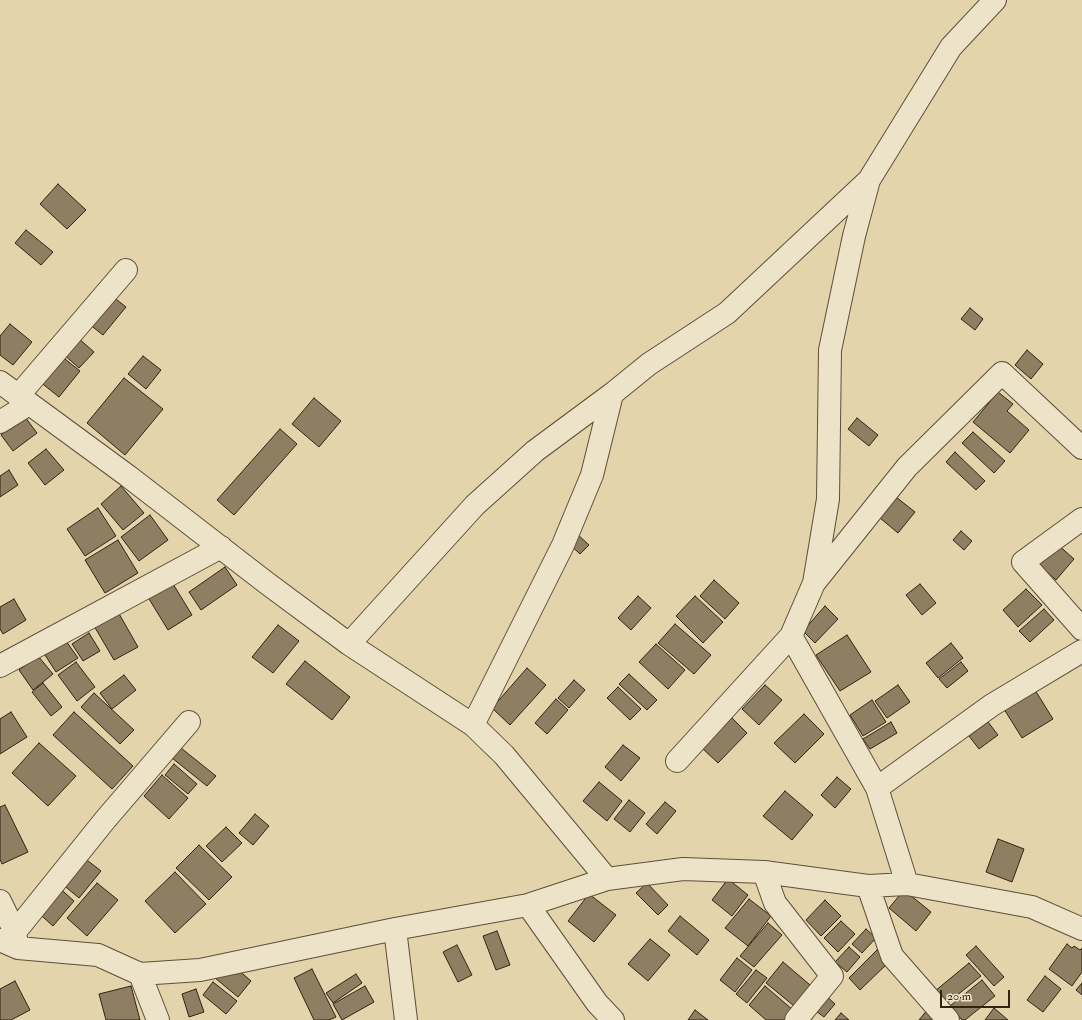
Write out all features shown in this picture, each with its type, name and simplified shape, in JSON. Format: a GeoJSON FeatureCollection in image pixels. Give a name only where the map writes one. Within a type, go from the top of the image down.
{"type":"FeatureCollection","features":[{"type":"Feature","properties":{"kind":"street"},"geometry":{"type":"LineString","coordinates":[[349,644],[475,505],[535,451],[612,394],[649,364],[728,313],[869,180],[951,47],[995,0]]}},
{"type":"Feature","properties":{"kind":"street"},"geometry":{"type":"LineString","coordinates":[[677,761],[791,636],[814,583],[828,499],[830,350],[854,236],[869,180]]}},
{"type":"Feature","properties":{"kind":"street"},"geometry":{"type":"LineString","coordinates":[[0,422],[24,400],[126,270]]}},
{"type":"Feature","properties":{"kind":"street"},"geometry":{"type":"LineString","coordinates":[[814,583],[907,467],[1002,373],[1082,448]]}},
{"type":"Feature","properties":{"kind":"street"},"geometry":{"type":"LineString","coordinates":[[0,382],[128,476],[349,644],[473,725],[504,755],[607,879]]}},
{"type":"Feature","properties":{"kind":"street"},"geometry":{"type":"LineString","coordinates":[[473,725],[562,545],[592,475],[612,394]]}},
{"type":"Feature","properties":{"kind":"street"},"geometry":{"type":"LineString","coordinates":[[1082,519],[1022,562],[1082,629]]}},
{"type":"Feature","properties":{"kind":"street"},"geometry":{"type":"LineString","coordinates":[[3,658],[220,547]]}},
{"type":"Feature","properties":{"kind":"street"},"geometry":{"type":"LineString","coordinates":[[791,636],[877,788],[907,884]]}},
{"type":"Feature","properties":{"kind":"street"},"geometry":{"type":"LineString","coordinates":[[877,788],[992,705],[1082,651]]}},
{"type":"Feature","properties":{"kind":"street"},"geometry":{"type":"LineString","coordinates":[[11,940],[105,820],[189,722]]}},
{"type":"Feature","properties":{"kind":"street"},"geometry":{"type":"LineString","coordinates":[[11,940],[98,955],[140,974],[200,970],[395,929],[528,905],[607,879],[683,869],[764,872],[868,886],[907,884],[1032,907],[1082,929]]}},
{"type":"Feature","properties":{"kind":"street"},"geometry":{"type":"LineString","coordinates":[[764,872],[775,903],[832,976],[796,1020]]}},
{"type":"Feature","properties":{"kind":"street"},"geometry":{"type":"LineString","coordinates":[[868,886],[892,956],[948,1020]]}},
{"type":"Feature","properties":{"kind":"street"},"geometry":{"type":"LineString","coordinates":[[0,901],[11,940]]}},
{"type":"Feature","properties":{"kind":"street"},"geometry":{"type":"LineString","coordinates":[[528,905],[597,1003],[612,1020]]}},
{"type":"Feature","properties":{"kind":"street"},"geometry":{"type":"LineString","coordinates":[[395,929],[406,1020]]}},
{"type":"Feature","properties":{"kind":"street"},"geometry":{"type":"LineString","coordinates":[[140,974],[158,1020]]}},
{"type":"Feature","properties":{"kind":"building"},"geometry":{"type":"Polygon","coordinates":[[[58,184],[86,210],[67,229],[40,204],[58,184]]]}},
{"type":"Feature","properties":{"kind":"building"},"geometry":{"type":"Polygon","coordinates":[[[26,230],[53,252],[41,265],[15,243],[26,230]]]}},
{"type":"Feature","properties":{"kind":"building"},"geometry":{"type":"Polygon","coordinates":[[[112,296],[126,307],[103,335],[89,324],[112,296]]]}},
{"type":"Feature","properties":{"kind":"building"},"geometry":{"type":"Polygon","coordinates":[[[970,308],[983,319],[975,330],[961,319],[970,308]]]}},
{"type":"Feature","properties":{"kind":"building"},"geometry":{"type":"Polygon","coordinates":[[[10,324],[32,342],[13,365],[0,355],[0,336],[10,324]]]}},
{"type":"Feature","properties":{"kind":"building"},"geometry":{"type":"Polygon","coordinates":[[[77,337],[94,352],[79,368],[62,353],[77,337]]]}},
{"type":"Feature","properties":{"kind":"building"},"geometry":{"type":"Polygon","coordinates":[[[1027,350],[1043,364],[1031,379],[1015,365],[1027,350]]]}},
{"type":"Feature","properties":{"kind":"building"},"geometry":{"type":"Polygon","coordinates":[[[60,355],[80,371],[59,397],[39,381],[60,355]]]}},
{"type":"Feature","properties":{"kind":"building"},"geometry":{"type":"Polygon","coordinates":[[[143,356],[161,370],[146,389],[128,374],[143,356]]]}},
{"type":"Feature","properties":{"kind":"building"},"geometry":{"type":"Polygon","coordinates":[[[124,378],[163,409],[125,455],[87,423],[124,378]]]}},
{"type":"Feature","properties":{"kind":"building"},"geometry":{"type":"Polygon","coordinates":[[[998,392],[1013,404],[1007,411],[1029,430],[1010,453],[973,422],[998,392]]]}},
{"type":"Feature","properties":{"kind":"building"},"geometry":{"type":"Polygon","coordinates":[[[314,398],[341,421],[319,447],[292,424],[314,398]]]}},
{"type":"Feature","properties":{"kind":"building"},"geometry":{"type":"Polygon","coordinates":[[[25,417],[37,433],[13,451],[1,435],[25,417]]]}},
{"type":"Feature","properties":{"kind":"building"},"geometry":{"type":"Polygon","coordinates":[[[857,418],[878,435],[869,446],[848,429],[857,418]]]}},
{"type":"Feature","properties":{"kind":"building"},"geometry":{"type":"Polygon","coordinates":[[[280,429],[297,444],[234,515],[217,500],[280,429]]]}},
{"type":"Feature","properties":{"kind":"building"},"geometry":{"type":"Polygon","coordinates":[[[973,432],[1005,461],[994,473],[962,443],[973,432]]]}},
{"type":"Feature","properties":{"kind":"building"},"geometry":{"type":"Polygon","coordinates":[[[46,449],[64,470],[45,485],[28,463],[46,449]]]}},
{"type":"Feature","properties":{"kind":"building"},"geometry":{"type":"Polygon","coordinates":[[[955,452],[985,481],[976,490],[946,462],[955,452]]]}},
{"type":"Feature","properties":{"kind":"building"},"geometry":{"type":"Polygon","coordinates":[[[9,470],[18,485],[0,497],[0,476],[9,470]]]}},
{"type":"Feature","properties":{"kind":"building"},"geometry":{"type":"Polygon","coordinates":[[[121,486],[144,513],[123,530],[101,504],[121,486]]]}},
{"type":"Feature","properties":{"kind":"building"},"geometry":{"type":"Polygon","coordinates":[[[896,497],[915,512],[898,533],[880,518],[896,497]]]}},
{"type":"Feature","properties":{"kind":"building"},"geometry":{"type":"Polygon","coordinates":[[[98,508],[116,536],[85,556],[67,529],[98,508]]]}},
{"type":"Feature","properties":{"kind":"building"},"geometry":{"type":"Polygon","coordinates":[[[150,515],[168,540],[139,561],[121,537],[150,515]]]}},
{"type":"Feature","properties":{"kind":"building"},"geometry":{"type":"Polygon","coordinates":[[[961,531],[972,541],[964,550],[953,540],[961,531]]]}},
{"type":"Feature","properties":{"kind":"building"},"geometry":{"type":"Polygon","coordinates":[[[577,534],[589,545],[580,554],[568,543],[577,534]]]}},
{"type":"Feature","properties":{"kind":"building"},"geometry":{"type":"Polygon","coordinates":[[[118,540],[138,573],[105,593],[85,560],[118,540]]]}},
{"type":"Feature","properties":{"kind":"building"},"geometry":{"type":"Polygon","coordinates":[[[1056,543],[1074,559],[1056,580],[1038,564],[1056,543]]]}},
{"type":"Feature","properties":{"kind":"building"},"geometry":{"type":"Polygon","coordinates":[[[225,567],[237,585],[201,610],[189,592],[225,567]]]}},
{"type":"Feature","properties":{"kind":"building"},"geometry":{"type":"Polygon","coordinates":[[[170,579],[192,615],[168,630],[146,594],[170,579]]]}},
{"type":"Feature","properties":{"kind":"building"},"geometry":{"type":"Polygon","coordinates":[[[714,580],[739,603],[725,619],[700,596],[714,580]]]}},
{"type":"Feature","properties":{"kind":"building"},"geometry":{"type":"Polygon","coordinates":[[[920,584],[936,603],[922,615],[906,595],[920,584]]]}},
{"type":"Feature","properties":{"kind":"building"},"geometry":{"type":"Polygon","coordinates":[[[1026,589],[1042,605],[1018,627],[1003,610],[1026,589]]]}},
{"type":"Feature","properties":{"kind":"building"},"geometry":{"type":"Polygon","coordinates":[[[638,596],[651,608],[631,630],[618,618],[638,596]]]}},
{"type":"Feature","properties":{"kind":"building"},"geometry":{"type":"Polygon","coordinates":[[[695,596],[723,622],[703,643],[676,616],[695,596]]]}},
{"type":"Feature","properties":{"kind":"building"},"geometry":{"type":"Polygon","coordinates":[[[14,599],[26,620],[3,634],[0,629],[0,607],[14,599]]]}},
{"type":"Feature","properties":{"kind":"building"},"geometry":{"type":"Polygon","coordinates":[[[114,605],[138,647],[114,660],[90,619],[114,605]]]}},
{"type":"Feature","properties":{"kind":"building"},"geometry":{"type":"Polygon","coordinates":[[[825,606],[838,619],[815,643],[803,631],[825,606]]]}},
{"type":"Feature","properties":{"kind":"building"},"geometry":{"type":"Polygon","coordinates":[[[1044,609],[1054,620],[1030,642],[1019,631],[1044,609]]]}},
{"type":"Feature","properties":{"kind":"building"},"geometry":{"type":"Polygon","coordinates":[[[675,624],[711,655],[694,674],[658,643],[675,624]]]}},
{"type":"Feature","properties":{"kind":"building"},"geometry":{"type":"Polygon","coordinates":[[[278,625],[299,641],[273,673],[252,657],[278,625]]]}},
{"type":"Feature","properties":{"kind":"building"},"geometry":{"type":"Polygon","coordinates":[[[89,633],[100,651],[83,661],[72,644],[89,633]]]}},
{"type":"Feature","properties":{"kind":"building"},"geometry":{"type":"Polygon","coordinates":[[[847,635],[871,672],[840,691],[816,655],[847,635]]]}},
{"type":"Feature","properties":{"kind":"building"},"geometry":{"type":"Polygon","coordinates":[[[66,641],[78,658],[56,672],[45,655],[66,641]]]}},
{"type":"Feature","properties":{"kind":"building"},"geometry":{"type":"Polygon","coordinates":[[[951,643],[963,658],[938,678],[926,663],[951,643]]]}},
{"type":"Feature","properties":{"kind":"building"},"geometry":{"type":"Polygon","coordinates":[[[656,644],[685,670],[668,689],[639,662],[656,644]]]}},
{"type":"Feature","properties":{"kind":"building"},"geometry":{"type":"Polygon","coordinates":[[[38,656],[53,674],[33,690],[19,670],[38,656]]]}},
{"type":"Feature","properties":{"kind":"building"},"geometry":{"type":"Polygon","coordinates":[[[305,661],[350,697],[332,720],[286,684],[305,661]]]}},
{"type":"Feature","properties":{"kind":"building"},"geometry":{"type":"Polygon","coordinates":[[[76,662],[95,687],[77,701],[58,675],[76,662]]]}},
{"type":"Feature","properties":{"kind":"building"},"geometry":{"type":"Polygon","coordinates":[[[961,662],[968,671],[947,688],[939,679],[961,662]]]}},
{"type":"Feature","properties":{"kind":"building"},"geometry":{"type":"Polygon","coordinates":[[[527,668],[546,685],[510,725],[492,708],[527,668]]]}},
{"type":"Feature","properties":{"kind":"building"},"geometry":{"type":"Polygon","coordinates":[[[629,674],[657,700],[647,710],[619,684],[629,674]]]}},
{"type":"Feature","properties":{"kind":"building"},"geometry":{"type":"Polygon","coordinates":[[[124,675],[136,690],[112,709],[100,693],[124,675]]]}},
{"type":"Feature","properties":{"kind":"building"},"geometry":{"type":"Polygon","coordinates":[[[574,680],[585,690],[569,708],[558,698],[574,680]]]}},
{"type":"Feature","properties":{"kind":"building"},"geometry":{"type":"Polygon","coordinates":[[[43,683],[62,707],[51,716],[32,692],[43,683]]]}},
{"type":"Feature","properties":{"kind":"building"},"geometry":{"type":"Polygon","coordinates":[[[765,685],[782,700],[759,725],[742,709],[765,685]]]}},
{"type":"Feature","properties":{"kind":"building"},"geometry":{"type":"Polygon","coordinates":[[[898,685],[910,702],[887,718],[875,701],[898,685]]]}},
{"type":"Feature","properties":{"kind":"building"},"geometry":{"type":"Polygon","coordinates":[[[618,687],[641,709],[630,720],[607,698],[618,687]]]}},
{"type":"Feature","properties":{"kind":"building"},"geometry":{"type":"Polygon","coordinates":[[[1035,690],[1053,719],[1022,738],[1004,709],[1035,690]]]}},
{"type":"Feature","properties":{"kind":"building"},"geometry":{"type":"Polygon","coordinates":[[[94,693],[134,730],[120,744],[81,707],[94,693]]]}},
{"type":"Feature","properties":{"kind":"building"},"geometry":{"type":"Polygon","coordinates":[[[556,699],[568,710],[547,734],[535,723],[556,699]]]}},
{"type":"Feature","properties":{"kind":"building"},"geometry":{"type":"Polygon","coordinates":[[[872,700],[886,722],[863,736],[850,715],[872,700]]]}},
{"type":"Feature","properties":{"kind":"building"},"geometry":{"type":"Polygon","coordinates":[[[11,712],[27,737],[0,754],[0,719],[11,712]]]}},
{"type":"Feature","properties":{"kind":"building"},"geometry":{"type":"Polygon","coordinates":[[[74,712],[133,766],[112,789],[53,735],[74,712]]]}},
{"type":"Feature","properties":{"kind":"building"},"geometry":{"type":"Polygon","coordinates":[[[804,714],[824,734],[795,763],[774,743],[804,714]]]}},
{"type":"Feature","properties":{"kind":"building"},"geometry":{"type":"Polygon","coordinates":[[[732,718],[747,733],[718,763],[702,748],[732,718]]]}},
{"type":"Feature","properties":{"kind":"building"},"geometry":{"type":"Polygon","coordinates":[[[891,722],[897,733],[870,749],[863,739],[891,722]]]}},
{"type":"Feature","properties":{"kind":"building"},"geometry":{"type":"Polygon","coordinates":[[[988,722],[998,735],[979,749],[969,736],[988,722]]]}},
{"type":"Feature","properties":{"kind":"building"},"geometry":{"type":"Polygon","coordinates":[[[39,743],[76,776],[48,806],[12,773],[39,743]]]}},
{"type":"Feature","properties":{"kind":"building"},"geometry":{"type":"Polygon","coordinates":[[[623,745],[640,758],[621,781],[605,767],[623,745]]]}},
{"type":"Feature","properties":{"kind":"building"},"geometry":{"type":"Polygon","coordinates":[[[181,748],[216,776],[207,786],[172,758],[181,748]]]}},
{"type":"Feature","properties":{"kind":"building"},"geometry":{"type":"Polygon","coordinates":[[[174,764],[197,784],[188,794],[165,775],[174,764]]]}},
{"type":"Feature","properties":{"kind":"building"},"geometry":{"type":"Polygon","coordinates":[[[162,775],[188,798],[169,819],[144,796],[162,775]]]}},
{"type":"Feature","properties":{"kind":"building"},"geometry":{"type":"Polygon","coordinates":[[[837,777],[851,789],[835,808],[821,795],[837,777]]]}},
{"type":"Feature","properties":{"kind":"building"},"geometry":{"type":"Polygon","coordinates":[[[599,782],[622,801],[607,821],[583,801],[599,782]]]}},
{"type":"Feature","properties":{"kind":"building"},"geometry":{"type":"Polygon","coordinates":[[[785,791],[813,815],[792,840],[763,816],[785,791]]]}},
{"type":"Feature","properties":{"kind":"building"},"geometry":{"type":"Polygon","coordinates":[[[629,800],[645,813],[630,832],[614,819],[629,800]]]}},
{"type":"Feature","properties":{"kind":"building"},"geometry":{"type":"Polygon","coordinates":[[[665,802],[676,811],[657,834],[646,824],[665,802]]]}},
{"type":"Feature","properties":{"kind":"building"},"geometry":{"type":"Polygon","coordinates":[[[5,805],[28,852],[2,864],[0,859],[0,807],[5,805]]]}},
{"type":"Feature","properties":{"kind":"building"},"geometry":{"type":"Polygon","coordinates":[[[255,814],[269,826],[253,845],[239,833],[255,814]]]}},
{"type":"Feature","properties":{"kind":"building"},"geometry":{"type":"Polygon","coordinates":[[[226,827],[242,843],[222,862],[206,846],[226,827]]]}},
{"type":"Feature","properties":{"kind":"building"},"geometry":{"type":"Polygon","coordinates":[[[998,839],[1024,849],[1012,882],[986,872],[998,839]]]}},
{"type":"Feature","properties":{"kind":"building"},"geometry":{"type":"Polygon","coordinates":[[[199,845],[232,877],[209,900],[176,868],[199,845]]]}},
{"type":"Feature","properties":{"kind":"building"},"geometry":{"type":"Polygon","coordinates":[[[83,857],[101,871],[79,898],[61,883],[83,857]]]}},
{"type":"Feature","properties":{"kind":"building"},"geometry":{"type":"Polygon","coordinates":[[[175,872],[206,904],[175,933],[145,901],[175,872]]]}},
{"type":"Feature","properties":{"kind":"building"},"geometry":{"type":"Polygon","coordinates":[[[728,879],[748,895],[732,916],[712,900],[728,879]]]}},
{"type":"Feature","properties":{"kind":"building"},"geometry":{"type":"Polygon","coordinates":[[[97,883],[118,900],[87,936],[67,918],[97,883]]]}},
{"type":"Feature","properties":{"kind":"building"},"geometry":{"type":"Polygon","coordinates":[[[647,883],[668,905],[658,915],[636,893],[647,883]]]}},
{"type":"Feature","properties":{"kind":"building"},"geometry":{"type":"Polygon","coordinates":[[[56,885],[74,901],[53,926],[34,909],[56,885]]]}},
{"type":"Feature","properties":{"kind":"building"},"geometry":{"type":"Polygon","coordinates":[[[904,890],[931,912],[916,931],[889,908],[904,890]]]}},
{"type":"Feature","properties":{"kind":"building"},"geometry":{"type":"Polygon","coordinates":[[[589,894],[616,915],[594,942],[568,921],[589,894]]]}},
{"type":"Feature","properties":{"kind":"building"},"geometry":{"type":"Polygon","coordinates":[[[749,899],[771,916],[748,946],[725,928],[749,899]]]}},
{"type":"Feature","properties":{"kind":"building"},"geometry":{"type":"Polygon","coordinates":[[[825,900],[841,916],[821,936],[806,920],[825,900]]]}},
{"type":"Feature","properties":{"kind":"building"},"geometry":{"type":"Polygon","coordinates":[[[680,916],[709,940],[697,955],[668,931],[680,916]]]}},
{"type":"Feature","properties":{"kind":"building"},"geometry":{"type":"Polygon","coordinates":[[[841,921],[855,934],[838,952],[824,938],[841,921]]]}},
{"type":"Feature","properties":{"kind":"building"},"geometry":{"type":"Polygon","coordinates":[[[768,923],[782,935],[754,967],[740,956],[768,923]]]}},
{"type":"Feature","properties":{"kind":"building"},"geometry":{"type":"Polygon","coordinates":[[[866,929],[876,938],[862,953],[852,944],[866,929]]]}},
{"type":"Feature","properties":{"kind":"building"},"geometry":{"type":"Polygon","coordinates":[[[497,931],[510,965],[496,970],[483,936],[497,931]]]}},
{"type":"Feature","properties":{"kind":"building"},"geometry":{"type":"Polygon","coordinates":[[[650,939],[670,955],[648,981],[628,964],[650,939]]]}},
{"type":"Feature","properties":{"kind":"building"},"geometry":{"type":"Polygon","coordinates":[[[1067,944],[1072,948],[1074,946],[1080,950],[1082,948],[1082,972],[1072,986],[1049,969],[1067,944]]]}},
{"type":"Feature","properties":{"kind":"building"},"geometry":{"type":"Polygon","coordinates":[[[457,945],[472,975],[458,982],[443,952],[457,945]]]}},
{"type":"Feature","properties":{"kind":"building"},"geometry":{"type":"Polygon","coordinates":[[[976,946],[1004,977],[994,986],[966,955],[976,946]]]}},
{"type":"Feature","properties":{"kind":"building"},"geometry":{"type":"Polygon","coordinates":[[[849,947],[860,957],[847,972],[835,962],[849,947]]]}},
{"type":"Feature","properties":{"kind":"building"},"geometry":{"type":"Polygon","coordinates":[[[877,950],[889,962],[860,990],[849,978],[877,950]]]}},
{"type":"Feature","properties":{"kind":"building"},"geometry":{"type":"Polygon","coordinates":[[[737,958],[752,970],[735,992],[720,980],[737,958]]]}},
{"type":"Feature","properties":{"kind":"building"},"geometry":{"type":"Polygon","coordinates":[[[229,962],[251,981],[238,997],[215,978],[229,962]]]}},
{"type":"Feature","properties":{"kind":"building"},"geometry":{"type":"Polygon","coordinates":[[[783,962],[816,990],[799,1010],[766,983],[783,962]]]}},
{"type":"Feature","properties":{"kind":"building"},"geometry":{"type":"Polygon","coordinates":[[[969,963],[981,976],[946,1004],[935,991],[969,963]]]}},
{"type":"Feature","properties":{"kind":"building"},"geometry":{"type":"Polygon","coordinates":[[[312,969],[336,1017],[329,1020],[314,1020],[294,978],[312,969]]]}},
{"type":"Feature","properties":{"kind":"building"},"geometry":{"type":"Polygon","coordinates":[[[756,970],[767,978],[747,1003],[736,994],[756,970]]]}},
{"type":"Feature","properties":{"kind":"building"},"geometry":{"type":"Polygon","coordinates":[[[356,974],[362,983],[333,1003],[326,993],[356,974]]]}},
{"type":"Feature","properties":{"kind":"building"},"geometry":{"type":"Polygon","coordinates":[[[1045,976],[1061,989],[1043,1012],[1027,1000],[1045,976]]]}},
{"type":"Feature","properties":{"kind":"building"},"geometry":{"type":"Polygon","coordinates":[[[982,980],[995,996],[965,1020],[962,1020],[950,1006],[982,980]]]}},
{"type":"Feature","properties":{"kind":"building"},"geometry":{"type":"Polygon","coordinates":[[[15,981],[30,1010],[11,1020],[0,1020],[0,989],[15,981]]]}},
{"type":"Feature","properties":{"kind":"building"},"geometry":{"type":"Polygon","coordinates":[[[213,982],[237,1001],[226,1014],[203,995],[213,982]]]}},
{"type":"Feature","properties":{"kind":"building"},"geometry":{"type":"Polygon","coordinates":[[[1082,983],[1082,995],[1076,990],[1082,983]]]}},
{"type":"Feature","properties":{"kind":"building"},"geometry":{"type":"Polygon","coordinates":[[[131,986],[140,1020],[106,1020],[99,994],[131,986]]]}},
{"type":"Feature","properties":{"kind":"building"},"geometry":{"type":"Polygon","coordinates":[[[365,986],[374,1002],[342,1020],[333,1004],[365,986]]]}},
{"type":"Feature","properties":{"kind":"building"},"geometry":{"type":"Polygon","coordinates":[[[765,986],[793,1010],[784,1020],[766,1020],[749,1005],[765,986]]]}},
{"type":"Feature","properties":{"kind":"building"},"geometry":{"type":"Polygon","coordinates":[[[196,989],[204,1012],[189,1017],[182,994],[196,989]]]}},
{"type":"Feature","properties":{"kind":"building"},"geometry":{"type":"Polygon","coordinates":[[[824,994],[835,1004],[824,1017],[812,1008],[824,994]]]}},
{"type":"Feature","properties":{"kind":"building"},"geometry":{"type":"Polygon","coordinates":[[[994,1008],[1008,1020],[985,1020],[994,1008]]]}},
{"type":"Feature","properties":{"kind":"building"},"geometry":{"type":"Polygon","coordinates":[[[928,1009],[940,1020],[919,1020],[928,1009]]]}},
{"type":"Feature","properties":{"kind":"building"},"geometry":{"type":"Polygon","coordinates":[[[695,1010],[708,1020],[688,1020],[695,1010]]]}},
{"type":"Feature","properties":{"kind":"building"},"geometry":{"type":"Polygon","coordinates":[[[841,1013],[849,1020],[835,1020],[841,1013]]]}}]}
